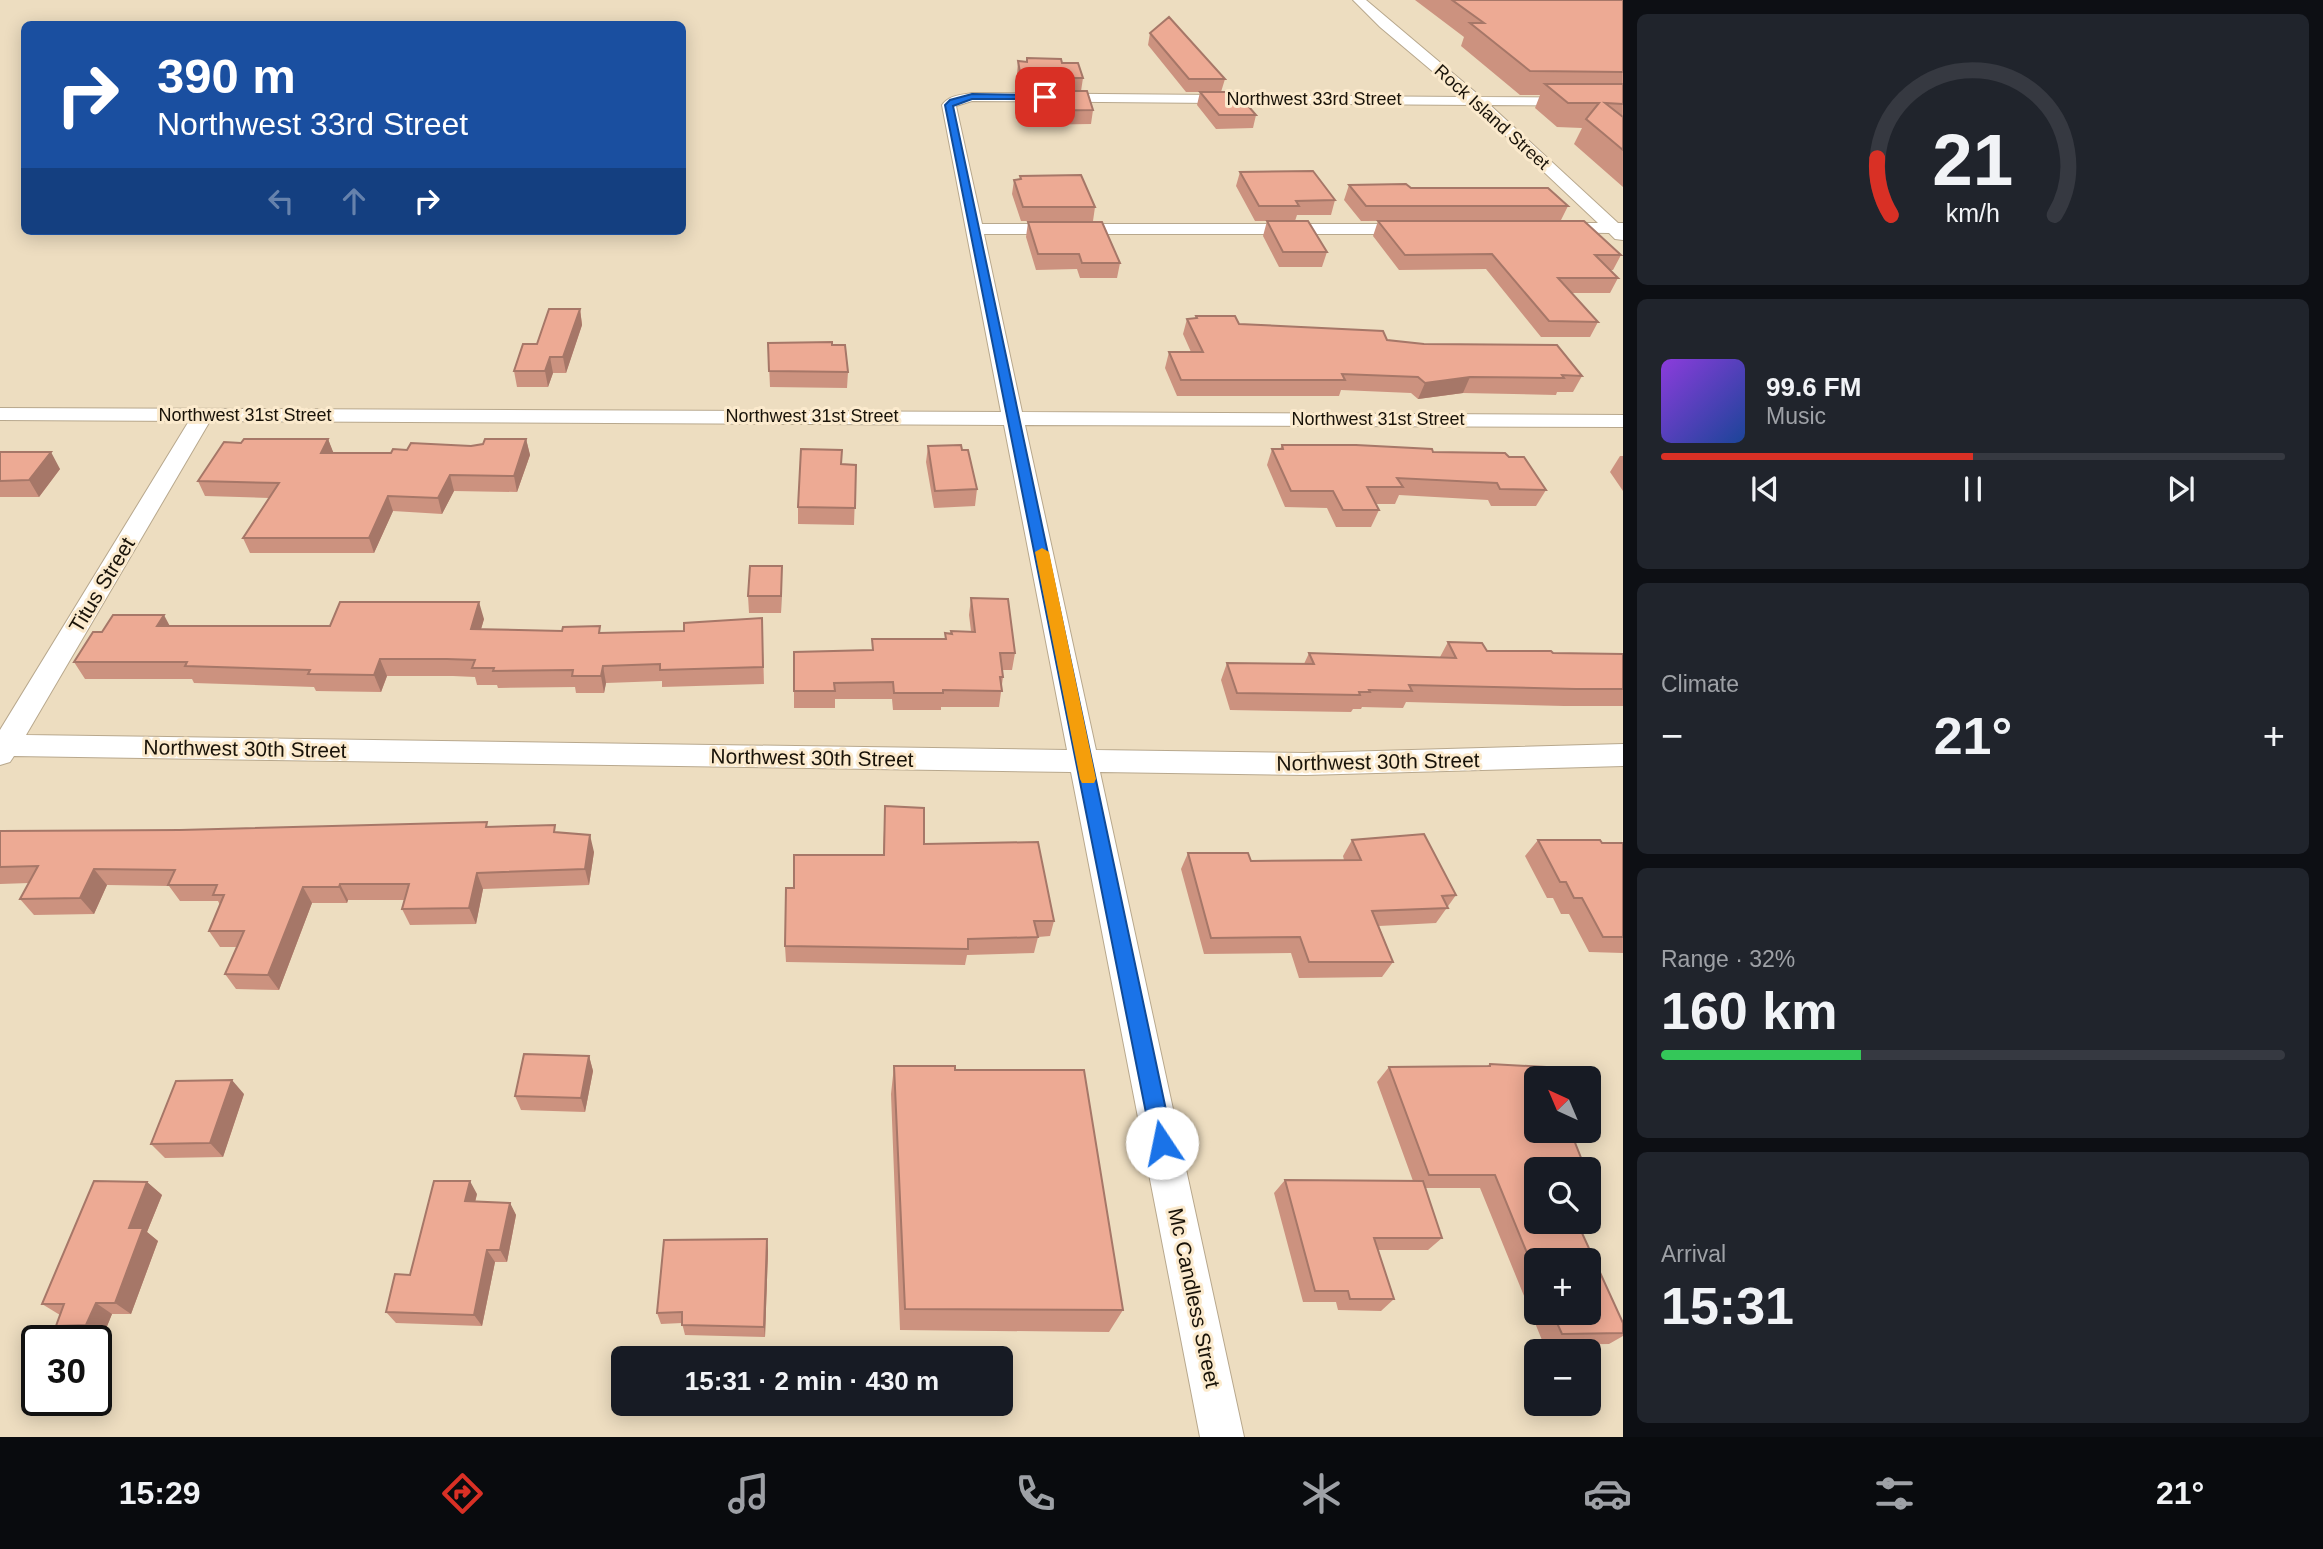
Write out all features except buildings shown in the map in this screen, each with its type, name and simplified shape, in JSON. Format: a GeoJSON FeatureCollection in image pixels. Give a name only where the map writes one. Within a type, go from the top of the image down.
{"type":"FeatureCollection","features":[{"type":"Feature","properties":{"kind":"street","name":"Rock Island Street"},"geometry":{"type":"LineString","coordinates":[[1359,0],[1476,100],[1620,231]]}},
{"type":"Feature","properties":{"kind":"street","name":"Northwest 33rd Street"},"geometry":{"type":"LineString","coordinates":[[963,98],[1623,102]]}},
{"type":"Feature","properties":{"kind":"street","name":"Mc Candless Street"},"geometry":{"type":"LineString","coordinates":[[963,98],[949,105],[1223,1437]]}},
{"type":"Feature","properties":{"kind":"street"},"geometry":{"type":"LineString","coordinates":[[1534,228],[1620,231]]}},
{"type":"Feature","properties":{"kind":"street"},"geometry":{"type":"LineString","coordinates":[[976,229],[1042,232],[1427,229]]}},
{"type":"Feature","properties":{"kind":"street","name":"Northwest 31st Street"},"geometry":{"type":"LineString","coordinates":[[0,414],[1623,421]]}},
{"type":"Feature","properties":{"kind":"street","name":"Titus Street"},"geometry":{"type":"LineString","coordinates":[[2,748],[204,415]]}},
{"type":"Feature","properties":{"kind":"street","name":"Northwest 30th Street"},"geometry":{"type":"LineString","coordinates":[[2,748],[1306,764],[1623,755]]}},
{"type":"Feature","properties":{"kind":"slow traffic"},"geometry":{"type":"LineString","coordinates":[[1042,552],[1088,779]]}},
{"type":"Feature","properties":{"kind":"route"},"geometry":{"type":"LineString","coordinates":[[1045,97],[972,97],[953,101],[949,105],[1162,1143]]}}]}
